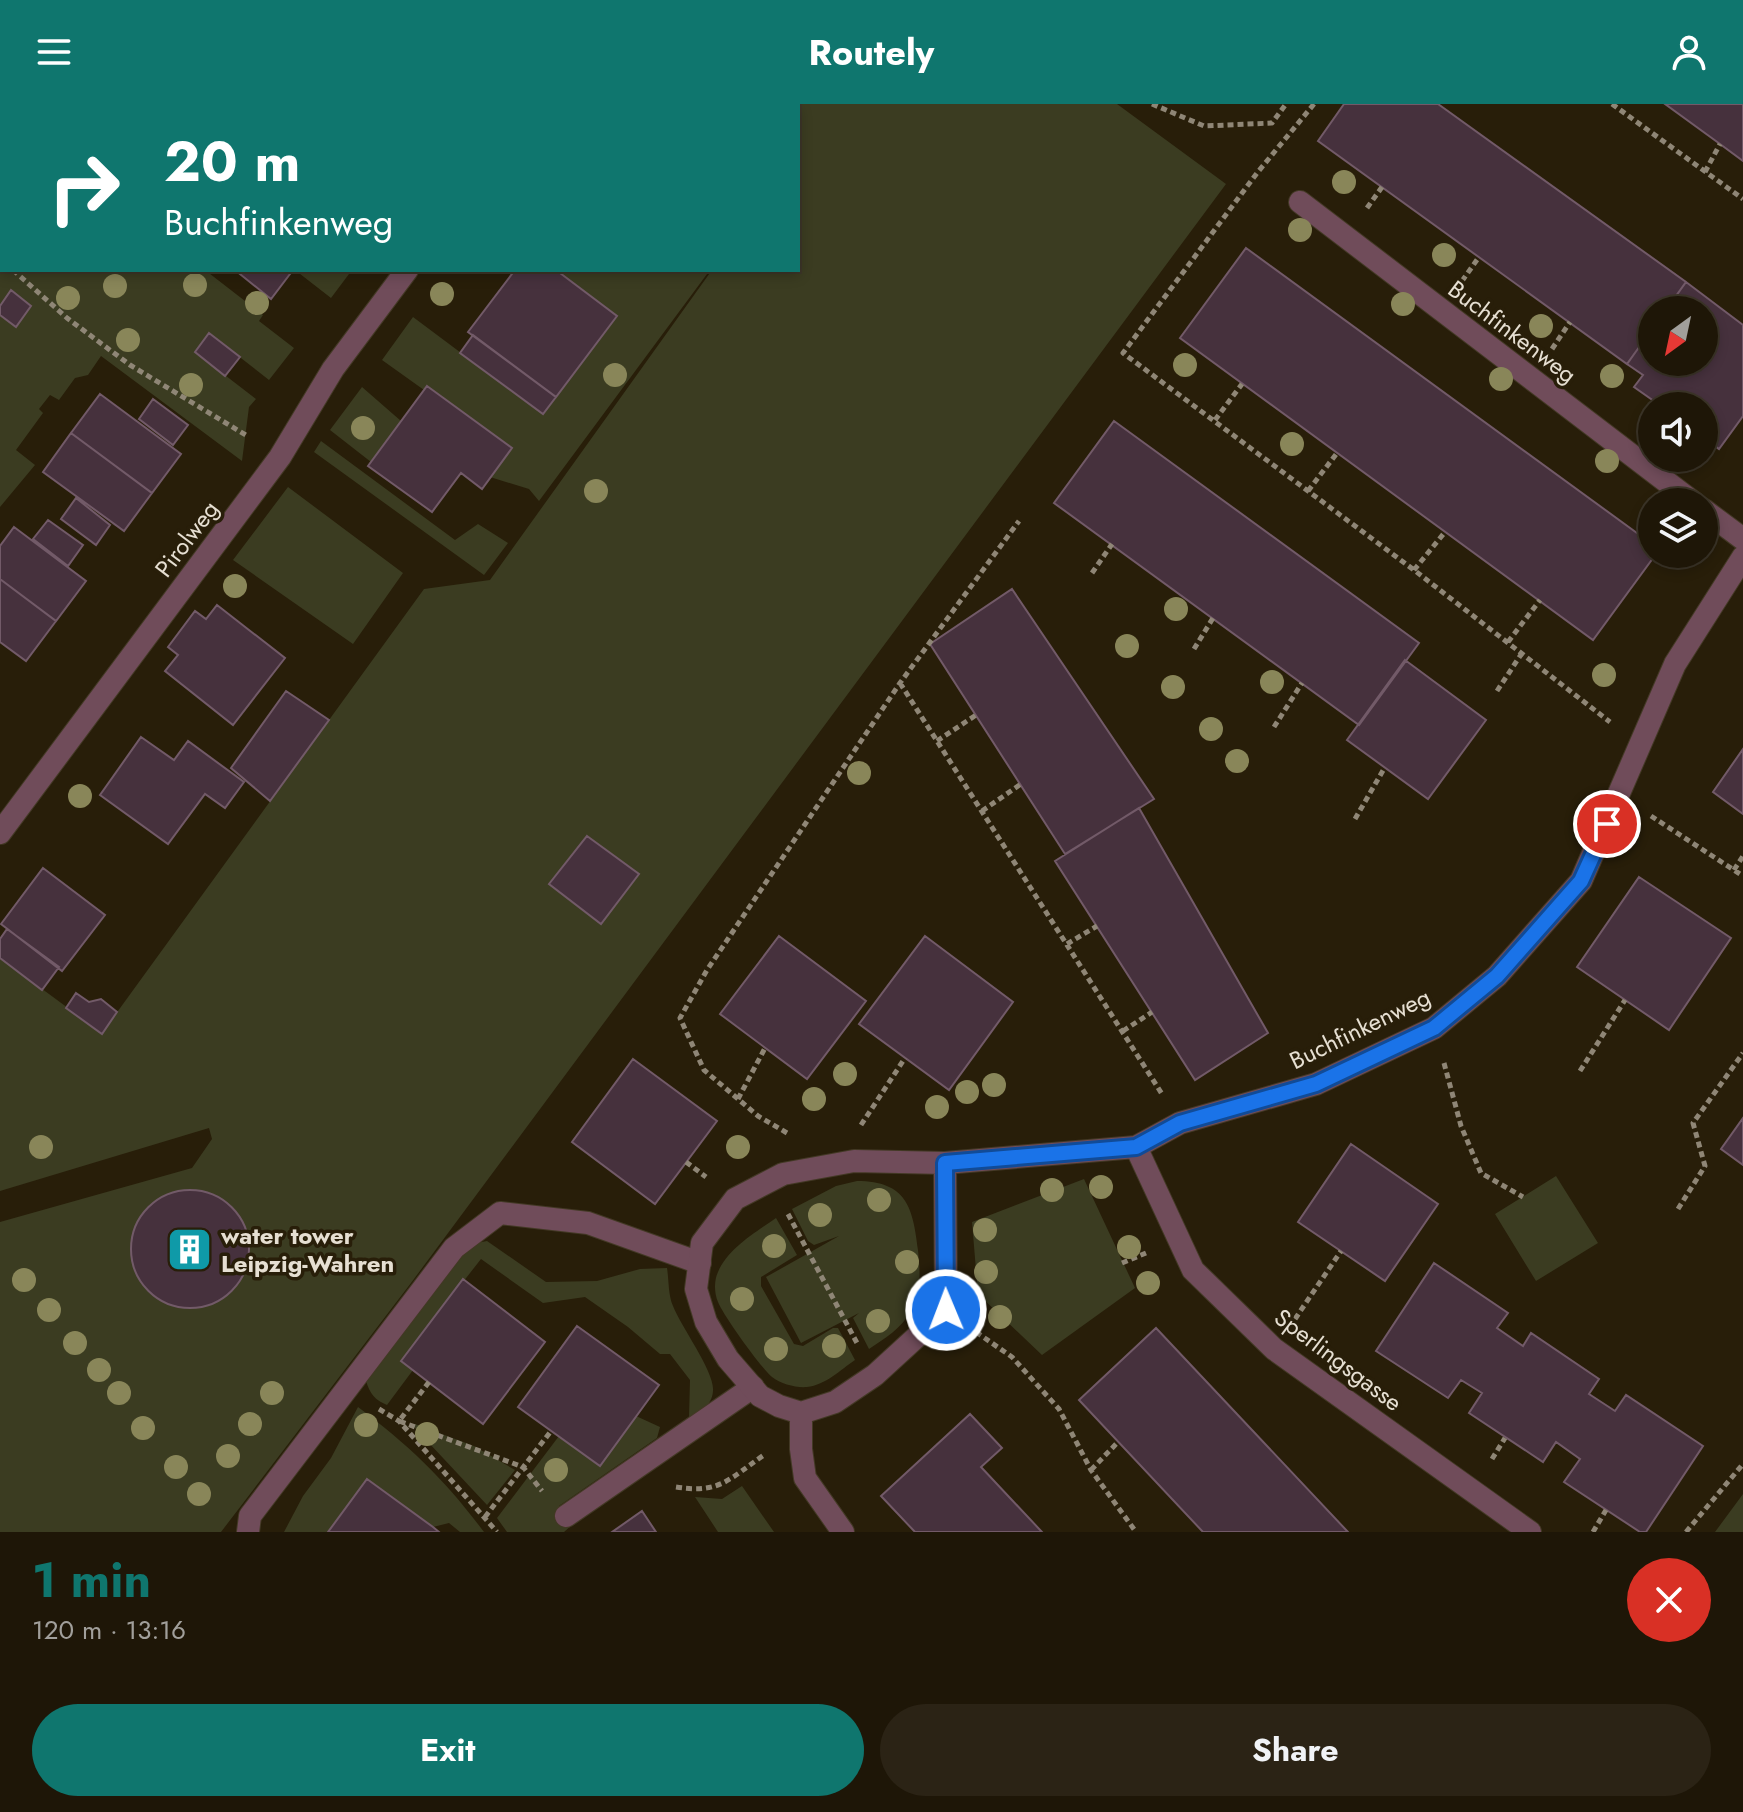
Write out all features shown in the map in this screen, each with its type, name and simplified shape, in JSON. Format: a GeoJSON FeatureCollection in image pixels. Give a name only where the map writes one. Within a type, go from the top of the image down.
{"type":"FeatureCollection","features":[{"type":"Feature","properties":{"kind":"street","name":"Buchfinkenweg"},"geometry":{"type":"LineString","coordinates":[[1300,202],[1675,488]]}},
{"type":"Feature","properties":{"kind":"street","name":"Pirolweg"},"geometry":{"type":"LineString","coordinates":[[0,833],[280,457],[333,369],[406,272]]}},
{"type":"Feature","properties":{"kind":"street"},"geometry":{"type":"LineString","coordinates":[[1718,520],[1743,539]]}},
{"type":"Feature","properties":{"kind":"street","name":"Buchfinkenweg"},"geometry":{"type":"LineString","coordinates":[[801,1413],[760,1396],[728,1359],[706,1322],[696,1289],[702,1243],[735,1199],[783,1174],[854,1161],[945,1163],[1136,1147],[1180,1123],[1316,1084],[1434,1028],[1497,976],[1581,881],[1675,664],[1743,557]]}},
{"type":"Feature","properties":{"kind":"street","name":"Sperlingsgasse"},"geometry":{"type":"LineString","coordinates":[[1136,1147],[1193,1270],[1274,1349],[1530,1532]]}},
{"type":"Feature","properties":{"kind":"street"},"geometry":{"type":"LineString","coordinates":[[843,1532],[805,1478],[801,1413],[835,1402],[875,1375],[946,1310],[945,1163]]}},
{"type":"Feature","properties":{"kind":"street"},"geometry":{"type":"LineString","coordinates":[[248,1532],[250,1516],[454,1248],[500,1213],[588,1223],[700,1263]]}},
{"type":"Feature","properties":{"kind":"street"},"geometry":{"type":"LineString","coordinates":[[566,1516],[753,1387]]}},
{"type":"Feature","properties":{"kind":"path"},"geometry":{"type":"LineString","coordinates":[[1152,104],[1204,126],[1272,123],[1286,104]]}},
{"type":"Feature","properties":{"kind":"path"},"geometry":{"type":"LineString","coordinates":[[1314,104],[1257,173],[1123,353],[1414,570],[1640,744]]}},
{"type":"Feature","properties":{"kind":"path"},"geometry":{"type":"LineString","coordinates":[[1612,104],[1743,199]]}},
{"type":"Feature","properties":{"kind":"path"},"geometry":{"type":"LineString","coordinates":[[1705,172],[1720,144]]}},
{"type":"Feature","properties":{"kind":"path"},"geometry":{"type":"LineString","coordinates":[[15,272],[67,318],[130,365],[280,457]]}},
{"type":"Feature","properties":{"kind":"path"},"geometry":{"type":"LineString","coordinates":[[1215,420],[1242,384]]}},
{"type":"Feature","properties":{"kind":"path"},"geometry":{"type":"LineString","coordinates":[[1308,491],[1337,453]]}},
{"type":"Feature","properties":{"kind":"path"},"geometry":{"type":"LineString","coordinates":[[790,1136],[758,1116],[704,1070],[680,1018],[707,970],[900,683],[1019,521]]}},
{"type":"Feature","properties":{"kind":"path"},"geometry":{"type":"LineString","coordinates":[[1414,570],[1445,532]]}},
{"type":"Feature","properties":{"kind":"path"},"geometry":{"type":"LineString","coordinates":[[1092,573],[1112,544]]}},
{"type":"Feature","properties":{"kind":"path"},"geometry":{"type":"LineString","coordinates":[[1508,642],[1540,600]]}},
{"type":"Feature","properties":{"kind":"path"},"geometry":{"type":"LineString","coordinates":[[1194,649],[1213,618]]}},
{"type":"Feature","properties":{"kind":"path"},"geometry":{"type":"LineString","coordinates":[[1497,691],[1522,653]]}},
{"type":"Feature","properties":{"kind":"path"},"geometry":{"type":"LineString","coordinates":[[900,683],[1180,1123]]}},
{"type":"Feature","properties":{"kind":"path"},"geometry":{"type":"LineString","coordinates":[[1274,727],[1302,683]]}},
{"type":"Feature","properties":{"kind":"path"},"geometry":{"type":"LineString","coordinates":[[937,741],[976,715]]}},
{"type":"Feature","properties":{"kind":"path"},"geometry":{"type":"LineString","coordinates":[[1355,819],[1385,767]]}},
{"type":"Feature","properties":{"kind":"path"},"geometry":{"type":"LineString","coordinates":[[982,811],[1021,784]]}},
{"type":"Feature","properties":{"kind":"path"},"geometry":{"type":"LineString","coordinates":[[1620,796],[1743,876]]}},
{"type":"Feature","properties":{"kind":"path"},"geometry":{"type":"LineString","coordinates":[[1734,870],[1743,856]]}},
{"type":"Feature","properties":{"kind":"path"},"geometry":{"type":"LineString","coordinates":[[1067,944],[1097,926]]}},
{"type":"Feature","properties":{"kind":"path"},"geometry":{"type":"LineString","coordinates":[[1580,1071],[1625,1000]]}},
{"type":"Feature","properties":{"kind":"path"},"geometry":{"type":"LineString","coordinates":[[1123,1031],[1152,1012]]}},
{"type":"Feature","properties":{"kind":"path"},"geometry":{"type":"LineString","coordinates":[[1434,1028],[1461,1126],[1481,1173],[1523,1197]]}},
{"type":"Feature","properties":{"kind":"path"},"geometry":{"type":"LineString","coordinates":[[738,1099],[765,1048]]}},
{"type":"Feature","properties":{"kind":"path"},"geometry":{"type":"LineString","coordinates":[[1678,1209],[1705,1166],[1693,1123],[1743,1053]]}},
{"type":"Feature","properties":{"kind":"path"},"geometry":{"type":"LineString","coordinates":[[854,1161],[840,1156],[905,1058]]}},
{"type":"Feature","properties":{"kind":"path"},"geometry":{"type":"LineString","coordinates":[[770,1181],[875,1375]]}},
{"type":"Feature","properties":{"kind":"path"},"geometry":{"type":"LineString","coordinates":[[1274,1349],[1341,1251]]}},
{"type":"Feature","properties":{"kind":"path"},"geometry":{"type":"LineString","coordinates":[[946,1310],[1012,1357],[1059,1409],[1091,1470],[1136,1532]]}},
{"type":"Feature","properties":{"kind":"path"},"geometry":{"type":"LineString","coordinates":[[399,1421],[429,1382]]}},
{"type":"Feature","properties":{"kind":"path"},"geometry":{"type":"LineString","coordinates":[[347,1390],[399,1421],[523,1467]]}},
{"type":"Feature","properties":{"kind":"path"},"geometry":{"type":"LineString","coordinates":[[399,1421],[497,1532]]}},
{"type":"Feature","properties":{"kind":"path"},"geometry":{"type":"LineString","coordinates":[[485,1517],[551,1431]]}},
{"type":"Feature","properties":{"kind":"path"},"geometry":{"type":"LineString","coordinates":[[1091,1470],[1118,1442]]}},
{"type":"Feature","properties":{"kind":"path"},"geometry":{"type":"LineString","coordinates":[[669,1486],[707,1490],[721,1485],[767,1453]]}},
{"type":"Feature","properties":{"kind":"path"},"geometry":{"type":"LineString","coordinates":[[1686,1532],[1743,1464]]}},
{"type":"Feature","properties":{"kind":"path"},"geometry":{"type":"LineString","coordinates":[[1593,1532],[1606,1510]]}},
{"type":"Feature","properties":{"kind":"green space"},"geometry":{"type":"Polygon","coordinates":[[[800,104],[1117,104],[1226,184],[411,1283],[221,1532],[0,1532],[0,1222],[192,1168],[212,1139],[209,1128],[0,1191],[0,958],[102,1033],[424,589],[490,580],[711,272],[800,272],[800,104]]]}},
{"type":"Feature","properties":{"kind":"green space"},"geometry":{"type":"Polygon","coordinates":[[[0,272],[208,272],[263,315],[259,321],[294,348],[269,380],[210,334],[195,352],[256,399],[249,407],[242,461],[101,356],[88,375],[75,378],[59,400],[50,395],[39,409],[43,413],[16,450],[35,465],[0,507],[0,272]]]}},
{"type":"Feature","properties":{"kind":"green space"},"geometry":{"type":"Polygon","coordinates":[[[298,272],[350,272],[331,298],[298,272]]]}},
{"type":"Feature","properties":{"kind":"green space"},"geometry":{"type":"Polygon","coordinates":[[[559,272],[709,272],[539,501],[529,489],[490,477],[511,448],[427,386],[424,390],[382,360],[413,317],[543,414],[616,316],[559,272]]]}},
{"type":"Feature","properties":{"kind":"green space"},"geometry":{"type":"Polygon","coordinates":[[[362,387],[401,421],[371,462],[330,430],[362,387]]]}},
{"type":"Feature","properties":{"kind":"green space"},"geometry":{"type":"Polygon","coordinates":[[[321,441],[455,540],[478,524],[508,543],[484,575],[314,452],[321,441]]]}},
{"type":"Feature","properties":{"kind":"green space"},"geometry":{"type":"Polygon","coordinates":[[[288,487],[403,573],[353,644],[233,560],[288,487]]]}},
{"type":"Feature","properties":{"kind":"green space"},"geometry":{"type":"Polygon","coordinates":[[[1556,1176],[1598,1243],[1536,1281],[1495,1214],[1556,1176]]]}},
{"type":"Feature","properties":{"kind":"green space"},"geometry":{"type":"Polygon","coordinates":[[[1084,1179],[1135,1288],[1042,1355],[978,1294],[972,1222],[1084,1179]]]}},
{"type":"Feature","properties":{"kind":"green space"},"geometry":{"type":"Polygon","coordinates":[[[857,1181],[887,1186],[897,1192],[910,1210],[919,1266],[919,1289],[915,1304],[898,1328],[869,1349],[853,1318],[859,1313],[801,1343],[766,1277],[839,1236],[814,1245],[808,1241],[792,1209],[836,1186],[857,1181]]]}},
{"type":"Feature","properties":{"kind":"green space"},"geometry":{"type":"Polygon","coordinates":[[[776,1218],[797,1255],[761,1277],[761,1286],[794,1344],[803,1346],[838,1328],[855,1360],[814,1386],[793,1386],[772,1377],[734,1329],[716,1295],[717,1275],[728,1255],[776,1218]]]}},
{"type":"Feature","properties":{"kind":"green space"},"geometry":{"type":"Polygon","coordinates":[[[487,1241],[546,1282],[597,1281],[640,1269],[667,1268],[673,1306],[709,1373],[713,1391],[708,1404],[689,1418],[690,1380],[670,1354],[660,1354],[585,1297],[543,1303],[481,1259],[401,1361],[413,1370],[387,1405],[379,1401],[366,1381],[456,1261],[472,1244],[487,1241]]]}},
{"type":"Feature","properties":{"kind":"green space"},"geometry":{"type":"Polygon","coordinates":[[[358,1407],[426,1465],[484,1532],[460,1532],[449,1523],[433,1527],[367,1479],[328,1532],[284,1532],[303,1496],[331,1458],[358,1407]]]}},
{"type":"Feature","properties":{"kind":"green space"},"geometry":{"type":"Polygon","coordinates":[[[636,1416],[660,1427],[657,1438],[559,1506],[572,1525],[564,1532],[507,1532],[497,1518],[559,1436],[600,1466],[636,1416]]]}},
{"type":"Feature","properties":{"kind":"green space"},"geometry":{"type":"Polygon","coordinates":[[[415,1424],[474,1446],[515,1470],[487,1505],[414,1427],[415,1424]]]}},
{"type":"Feature","properties":{"kind":"green space"},"geometry":{"type":"Polygon","coordinates":[[[742,1486],[774,1532],[718,1532],[695,1497],[722,1499],[742,1486]]]}},
{"type":"Feature","properties":{"kind":"green space"},"geometry":{"type":"Polygon","coordinates":[[[1743,1494],[1743,1532],[1715,1532],[1743,1494]]]}},
{"type":"Feature","properties":{"kind":"building"},"geometry":{"type":"Polygon","coordinates":[[[1344,104],[1438,104],[1686,282],[1676,296],[1638,296],[1638,349],[1627,364],[1318,141],[1344,104]]]}},
{"type":"Feature","properties":{"kind":"building"},"geometry":{"type":"Polygon","coordinates":[[[1665,104],[1743,104],[1743,161],[1720,144],[1665,104]]]}},
{"type":"Feature","properties":{"kind":"building"},"geometry":{"type":"Polygon","coordinates":[[[1246,248],[1638,534],[1638,568],[1646,568],[1593,640],[1180,338],[1246,248]]]}},
{"type":"Feature","properties":{"kind":"building"},"geometry":{"type":"Polygon","coordinates":[[[237,272],[291,272],[271,299],[237,272]]]}},
{"type":"Feature","properties":{"kind":"building"},"geometry":{"type":"Polygon","coordinates":[[[513,272],[559,272],[617,316],[556,397],[468,332],[513,272]]]}},
{"type":"Feature","properties":{"kind":"building"},"geometry":{"type":"Polygon","coordinates":[[[1686,282],[1705,296],[1676,296],[1686,282]]]}},
{"type":"Feature","properties":{"kind":"building"},"geometry":{"type":"Polygon","coordinates":[[[11,290],[31,306],[16,327],[0,315],[0,306],[11,290]]]}},
{"type":"Feature","properties":{"kind":"building"},"geometry":{"type":"Polygon","coordinates":[[[1718,306],[1743,325],[1743,416],[1719,449],[1718,392],[1641,392],[1634,387],[1642,376],[1718,376],[1718,306]]]}},
{"type":"Feature","properties":{"kind":"building"},"geometry":{"type":"Polygon","coordinates":[[[209,333],[240,357],[225,376],[195,352],[209,333]]]}},
{"type":"Feature","properties":{"kind":"building"},"geometry":{"type":"Polygon","coordinates":[[[473,335],[556,397],[543,414],[460,353],[473,335]]]}},
{"type":"Feature","properties":{"kind":"building"},"geometry":{"type":"Polygon","coordinates":[[[1638,349],[1638,372],[1627,364],[1638,349]]]}},
{"type":"Feature","properties":{"kind":"building"},"geometry":{"type":"Polygon","coordinates":[[[427,386],[512,448],[482,489],[461,473],[432,512],[368,466],[427,386]]]}},
{"type":"Feature","properties":{"kind":"building"},"geometry":{"type":"Polygon","coordinates":[[[100,394],[181,454],[152,493],[71,433],[100,394]]]}},
{"type":"Feature","properties":{"kind":"building"},"geometry":{"type":"Polygon","coordinates":[[[153,399],[188,425],[173,445],[139,419],[153,399]]]}},
{"type":"Feature","properties":{"kind":"building"},"geometry":{"type":"Polygon","coordinates":[[[1114,421],[1419,643],[1359,725],[1054,503],[1114,421]]]}},
{"type":"Feature","properties":{"kind":"building"},"geometry":{"type":"Polygon","coordinates":[[[71,433],[152,493],[124,531],[43,472],[71,433]]]}},
{"type":"Feature","properties":{"kind":"building"},"geometry":{"type":"Polygon","coordinates":[[[76,498],[110,525],[96,545],[61,519],[76,498]]]}},
{"type":"Feature","properties":{"kind":"building"},"geometry":{"type":"Polygon","coordinates":[[[48,520],[83,545],[68,566],[33,539],[48,520]]]}},
{"type":"Feature","properties":{"kind":"building"},"geometry":{"type":"Polygon","coordinates":[[[14,527],[86,581],[56,621],[0,579],[0,546],[14,527]]]}},
{"type":"Feature","properties":{"kind":"building"},"geometry":{"type":"Polygon","coordinates":[[[0,579],[56,621],[26,661],[0,642],[0,579]]]}},
{"type":"Feature","properties":{"kind":"building"},"geometry":{"type":"Polygon","coordinates":[[[1012,589],[1154,799],[1065,854],[930,644],[1012,589]]]}},
{"type":"Feature","properties":{"kind":"building"},"geometry":{"type":"Polygon","coordinates":[[[217,605],[285,658],[233,725],[165,671],[178,655],[168,647],[195,611],[206,619],[217,605]]]}},
{"type":"Feature","properties":{"kind":"building"},"geometry":{"type":"Polygon","coordinates":[[[1405,660],[1486,720],[1428,799],[1347,740],[1405,660]]]}},
{"type":"Feature","properties":{"kind":"building"},"geometry":{"type":"Polygon","coordinates":[[[286,691],[329,720],[270,801],[231,768],[286,691]]]}},
{"type":"Feature","properties":{"kind":"building"},"geometry":{"type":"Polygon","coordinates":[[[141,737],[174,760],[188,741],[244,782],[225,808],[205,794],[168,844],[100,795],[141,737]]]}},
{"type":"Feature","properties":{"kind":"building"},"geometry":{"type":"Polygon","coordinates":[[[1743,749],[1743,814],[1713,792],[1743,749]]]}},
{"type":"Feature","properties":{"kind":"building"},"geometry":{"type":"Polygon","coordinates":[[[1139,808],[1268,1033],[1195,1080],[1055,861],[1139,808]]]}},
{"type":"Feature","properties":{"kind":"building"},"geometry":{"type":"Polygon","coordinates":[[[587,836],[639,874],[601,924],[549,884],[587,836]]]}},
{"type":"Feature","properties":{"kind":"building"},"geometry":{"type":"Polygon","coordinates":[[[43,868],[105,915],[62,971],[1,924],[43,868]]]}},
{"type":"Feature","properties":{"kind":"building"},"geometry":{"type":"Polygon","coordinates":[[[1639,877],[1731,938],[1669,1030],[1577,967],[1639,877]]]}},
{"type":"Feature","properties":{"kind":"building"},"geometry":{"type":"Polygon","coordinates":[[[7,929],[59,967],[42,990],[0,958],[0,939],[7,929]]]}},
{"type":"Feature","properties":{"kind":"building"},"geometry":{"type":"Polygon","coordinates":[[[779,936],[866,1001],[807,1079],[720,1014],[779,936]]]}},
{"type":"Feature","properties":{"kind":"building"},"geometry":{"type":"Polygon","coordinates":[[[925,936],[1013,1002],[949,1090],[859,1024],[925,936]]]}},
{"type":"Feature","properties":{"kind":"building"},"geometry":{"type":"Polygon","coordinates":[[[76,993],[89,1002],[101,999],[117,1012],[102,1034],[66,1008],[76,993]]]}},
{"type":"Feature","properties":{"kind":"building"},"geometry":{"type":"Polygon","coordinates":[[[633,1059],[717,1121],[655,1204],[572,1142],[633,1059]]]}},
{"type":"Feature","properties":{"kind":"building"},"geometry":{"type":"Polygon","coordinates":[[[1743,1118],[1743,1165],[1721,1149],[1743,1118]]]}},
{"type":"Feature","properties":{"kind":"building"},"geometry":{"type":"Polygon","coordinates":[[[1351,1144],[1438,1204],[1385,1281],[1298,1222],[1351,1144]]]}},
{"type":"Feature","properties":{"kind":"building","name":"water tower Leipzig-Wahren"},"geometry":{"type":"Polygon","coordinates":[[[190,1190],[212,1195],[232,1207],[244,1227],[249,1249],[244,1271],[232,1291],[212,1303],[190,1308],[168,1303],[148,1291],[136,1271],[131,1249],[136,1227],[148,1207],[168,1195],[190,1190]]]}},
{"type":"Feature","properties":{"kind":"building"},"geometry":{"type":"Polygon","coordinates":[[[1434,1263],[1508,1313],[1497,1328],[1523,1346],[1531,1333],[1599,1379],[1589,1394],[1615,1411],[1626,1395],[1703,1446],[1646,1532],[1640,1532],[1564,1482],[1580,1459],[1556,1442],[1543,1462],[1469,1413],[1482,1393],[1461,1380],[1448,1398],[1376,1351],[1434,1263]]]}},
{"type":"Feature","properties":{"kind":"building"},"geometry":{"type":"Polygon","coordinates":[[[463,1279],[545,1342],[483,1424],[401,1361],[463,1279]]]}},
{"type":"Feature","properties":{"kind":"building"},"geometry":{"type":"Polygon","coordinates":[[[577,1326],[659,1385],[600,1466],[518,1407],[577,1326]]]}},
{"type":"Feature","properties":{"kind":"building"},"geometry":{"type":"Polygon","coordinates":[[[1156,1328],[1348,1532],[1203,1532],[1079,1400],[1156,1328]]]}},
{"type":"Feature","properties":{"kind":"building"},"geometry":{"type":"Polygon","coordinates":[[[970,1414],[1002,1448],[981,1467],[1042,1532],[915,1532],[881,1496],[970,1414]]]}},
{"type":"Feature","properties":{"kind":"building"},"geometry":{"type":"Polygon","coordinates":[[[367,1479],[433,1527],[439,1532],[328,1532],[367,1479]]]}},
{"type":"Feature","properties":{"kind":"building"},"geometry":{"type":"Polygon","coordinates":[[[642,1511],[656,1532],[612,1532],[642,1511]]]}},
{"type":"Feature","properties":{"kind":"place","name":"water tower Leipzig-Wahren"},"geometry":{"type":"Point","coordinates":[190,1250]}},
{"type":"Feature","properties":{"kind":"route"},"geometry":{"type":"LineString","coordinates":[[946,1310],[945,1163],[1136,1147],[1180,1123],[1316,1084],[1434,1028],[1497,976],[1581,881],[1607,824]]}}]}
